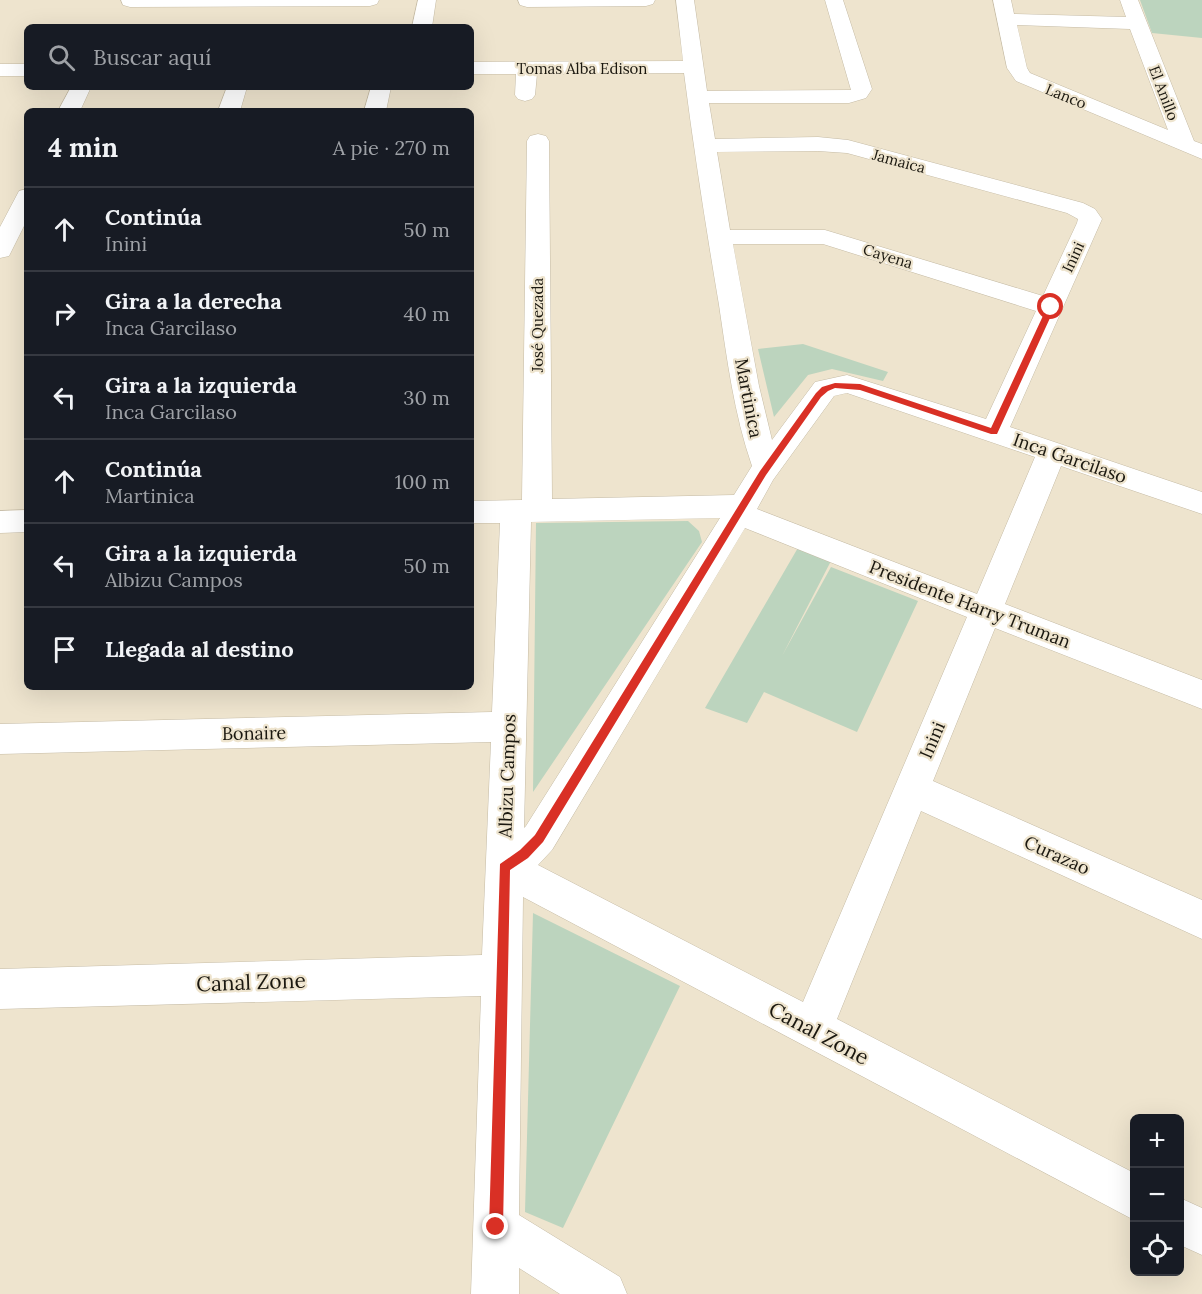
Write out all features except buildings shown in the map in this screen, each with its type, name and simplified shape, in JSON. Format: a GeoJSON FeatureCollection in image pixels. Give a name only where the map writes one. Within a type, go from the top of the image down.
{"type":"FeatureCollection","features":[{"type":"Feature","properties":{"kind":"street"},"geometry":{"type":"LineString","coordinates":[[130,1],[370,0]]}},
{"type":"Feature","properties":{"kind":"street"},"geometry":{"type":"LineString","coordinates":[[423,24],[427,0]]}},
{"type":"Feature","properties":{"kind":"street"},"geometry":{"type":"LineString","coordinates":[[527,1],[646,0]]}},
{"type":"Feature","properties":{"kind":"street","name":"Martinica"},"geometry":{"type":"LineString","coordinates":[[685,0],[719,237],[754,434],[766,467]]}},
{"type":"Feature","properties":{"kind":"street"},"geometry":{"type":"LineString","coordinates":[[698,97],[849,97],[859,94],[862,89],[834,0]]}},
{"type":"Feature","properties":{"kind":"street","name":"El Anillo"},"geometry":{"type":"LineString","coordinates":[[1128,0],[1193,148]]}},
{"type":"Feature","properties":{"kind":"street"},"geometry":{"type":"LineString","coordinates":[[1004,9],[1137,23]]}},
{"type":"Feature","properties":{"kind":"street","name":"Lanco"},"geometry":{"type":"LineString","coordinates":[[1004,9],[1017,68],[1023,77],[1193,148]]}},
{"type":"Feature","properties":{"kind":"street","name":"Tomas Alba Edison"},"geometry":{"type":"LineString","coordinates":[[474,68],[693,68]]}},
{"type":"Feature","properties":{"kind":"street"},"geometry":{"type":"LineString","coordinates":[[525,95],[528,68]]}},
{"type":"Feature","properties":{"kind":"street"},"geometry":{"type":"LineString","coordinates":[[0,70],[24,70]]}},
{"type":"Feature","properties":{"kind":"street"},"geometry":{"type":"LineString","coordinates":[[70,108],[80,90]]}},
{"type":"Feature","properties":{"kind":"street"},"geometry":{"type":"LineString","coordinates":[[230,108],[236,90]]}},
{"type":"Feature","properties":{"kind":"street"},"geometry":{"type":"LineString","coordinates":[[376,108],[380,90]]}},
{"type":"Feature","properties":{"kind":"street","name":"José Quezada"},"geometry":{"type":"LineString","coordinates":[[526,510],[538,141]]}},
{"type":"Feature","properties":{"kind":"street","name":"Jamaica"},"geometry":{"type":"LineString","coordinates":[[705,146],[818,144],[848,147],[1075,208],[1087,214]]}},
{"type":"Feature","properties":{"kind":"street"},"geometry":{"type":"LineString","coordinates":[[1,245],[24,202]]}},
{"type":"Feature","properties":{"kind":"street","name":"Inini"},"geometry":{"type":"LineString","coordinates":[[994,432],[1089,224],[1090,219],[1087,214]]}},
{"type":"Feature","properties":{"kind":"street","name":"Cayena"},"geometry":{"type":"LineString","coordinates":[[719,237],[825,237],[1051,307]]}},
{"type":"Feature","properties":{"kind":"street","name":"Inca Garcilaso"},"geometry":{"type":"LineString","coordinates":[[766,467],[818,395],[825,389],[835,385],[860,387],[1202,502]]}},
{"type":"Feature","properties":{"kind":"street","name":"Inini"},"geometry":{"type":"LineString","coordinates":[[812,1029],[1052,452]]}},
{"type":"Feature","properties":{"kind":"street"},"geometry":{"type":"LineString","coordinates":[[504,867],[524,854],[539,838],[766,467]]}},
{"type":"Feature","properties":{"kind":"street","name":"Albizu Campos"},"geometry":{"type":"LineString","coordinates":[[495,1294],[509,727],[526,510]]}},
{"type":"Feature","properties":{"kind":"street","name":"Presidente Harry Truman"},"geometry":{"type":"LineString","coordinates":[[474,512],[741,510],[1202,695]]}},
{"type":"Feature","properties":{"kind":"street"},"geometry":{"type":"LineString","coordinates":[[0,522],[24,521]]}},
{"type":"Feature","properties":{"kind":"street","name":"Bonaire"},"geometry":{"type":"LineString","coordinates":[[0,739],[509,727]]}},
{"type":"Feature","properties":{"kind":"street","name":"Curazao"},"geometry":{"type":"LineString","coordinates":[[912,789],[1202,920]]}},
{"type":"Feature","properties":{"kind":"street","name":"Canal Zone"},"geometry":{"type":"LineString","coordinates":[[504,867],[1130,1195]]}},
{"type":"Feature","properties":{"kind":"street","name":"Canal Zone"},"geometry":{"type":"LineString","coordinates":[[0,989],[502,975]]}},
{"type":"Feature","properties":{"kind":"street"},"geometry":{"type":"LineString","coordinates":[[1181,1222],[1202,1232]]}},
{"type":"Feature","properties":{"kind":"street"},"geometry":{"type":"LineString","coordinates":[[496,1227],[603,1294]]}},
{"type":"Feature","properties":{"kind":"green space"},"geometry":{"type":"Polygon","coordinates":[[[1140,0],[1202,0],[1202,38],[1152,33],[1140,0]]]}},
{"type":"Feature","properties":{"kind":"green space"},"geometry":{"type":"Polygon","coordinates":[[[803,344],[888,372],[883,381],[832,369],[808,375],[774,417],[758,349],[803,344]]]}},
{"type":"Feature","properties":{"kind":"green space"},"geometry":{"type":"Polygon","coordinates":[[[688,521],[699,531],[702,542],[533,792],[536,523],[688,521]]]}},
{"type":"Feature","properties":{"kind":"green space"},"geometry":{"type":"Polygon","coordinates":[[[799,546],[832,559],[782,656],[831,567],[918,601],[857,732],[764,692],[747,723],[705,708],[799,546]]]}},
{"type":"Feature","properties":{"kind":"green space"},"geometry":{"type":"Polygon","coordinates":[[[533,913],[680,986],[563,1228],[525,1212],[533,913]]]}},
{"type":"Feature","properties":{"kind":"route"},"geometry":{"type":"LineString","coordinates":[[496,1227],[504,867],[524,854],[539,838],[763,473],[818,395],[835,385],[847,384],[994,432],[1051,307]]}}]}
